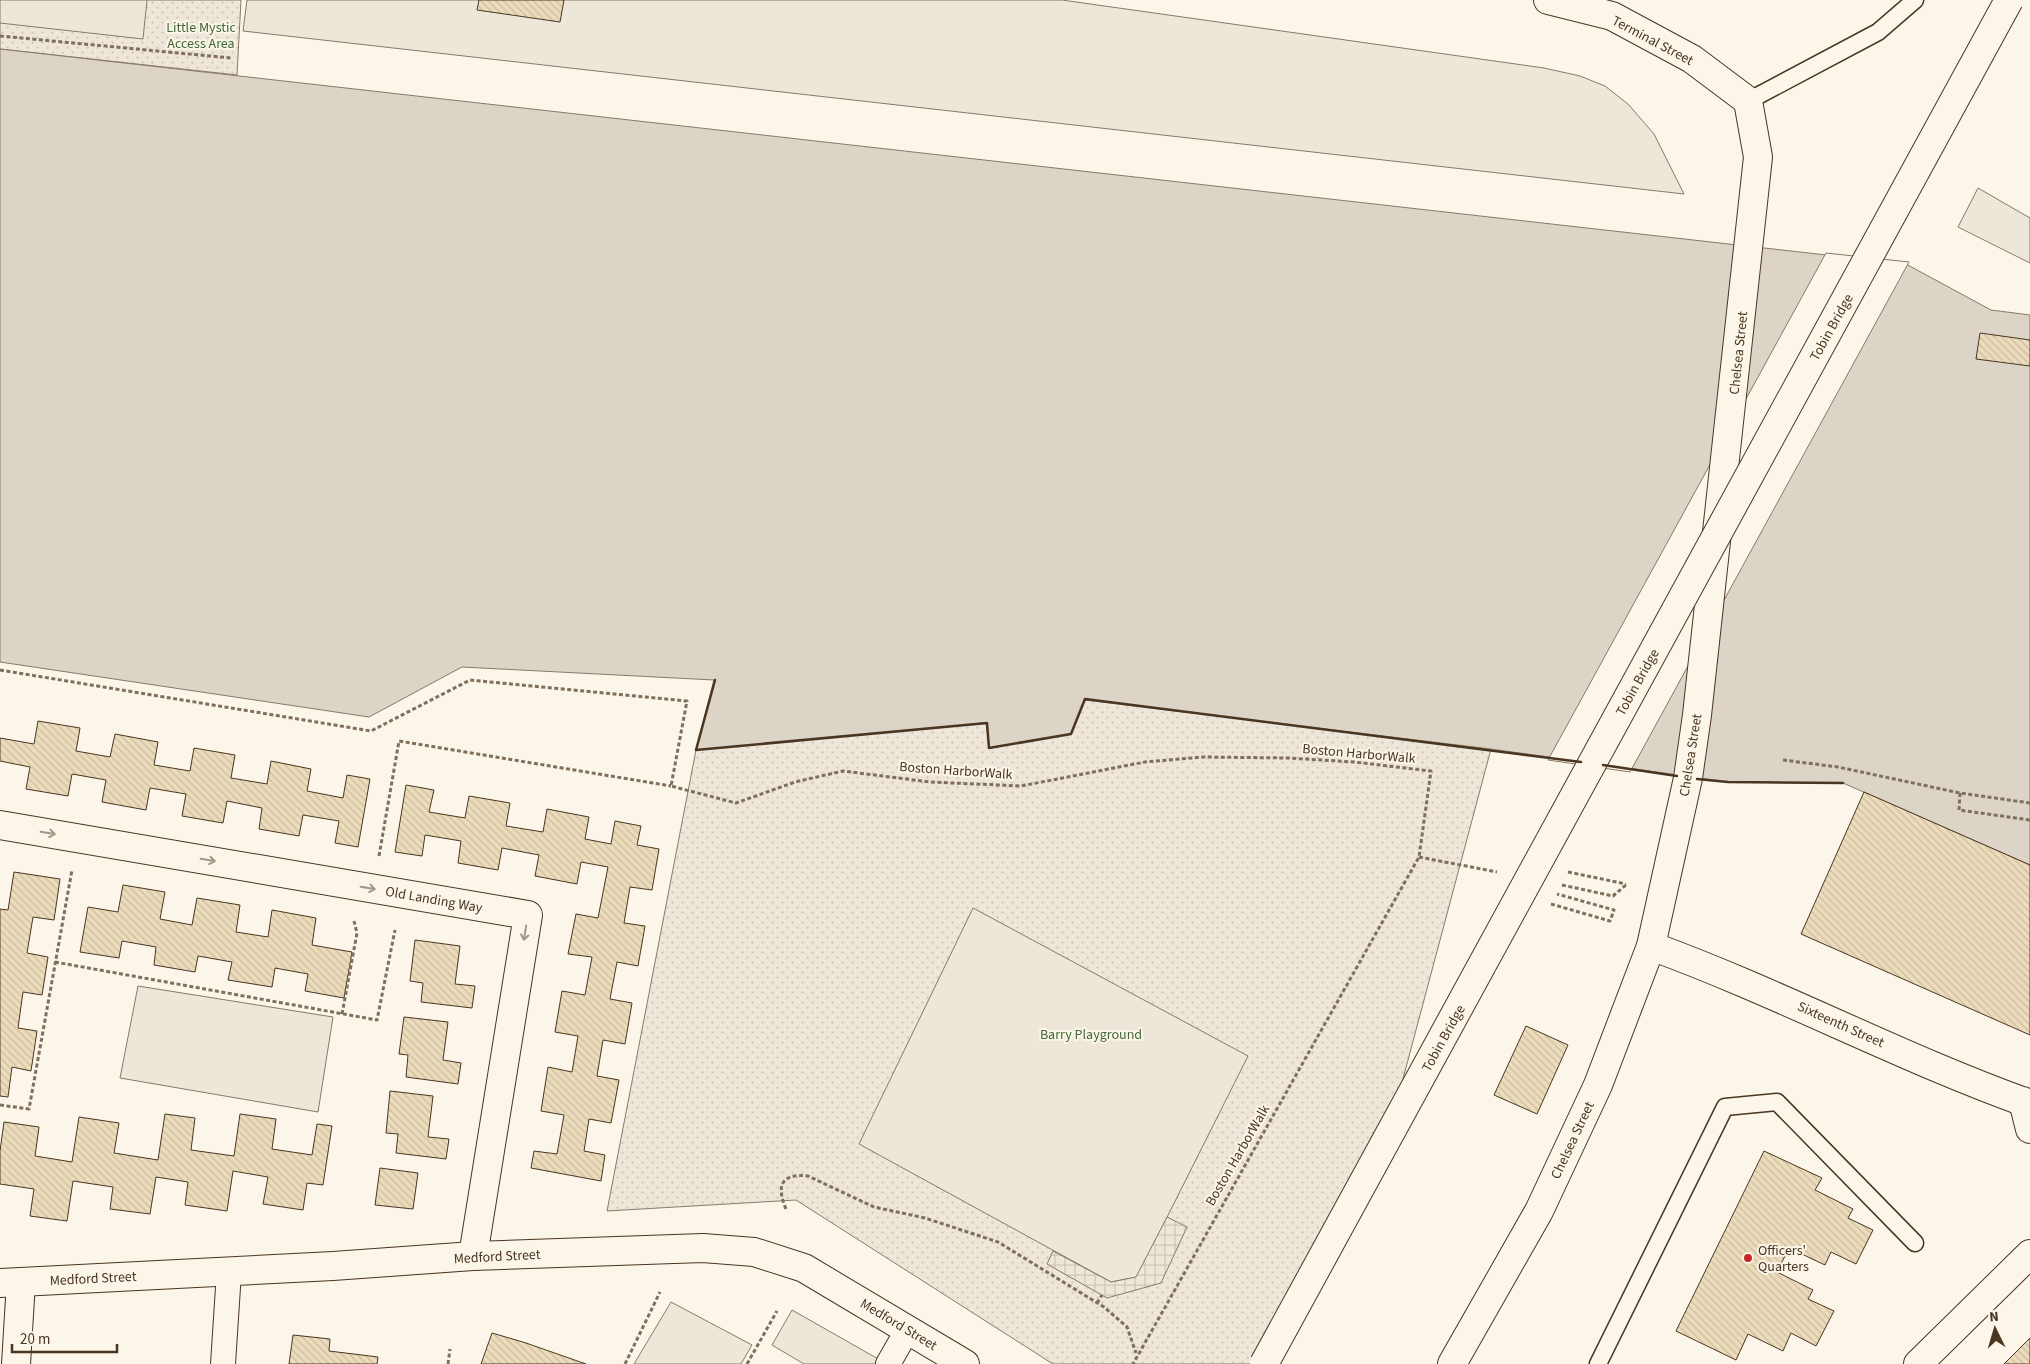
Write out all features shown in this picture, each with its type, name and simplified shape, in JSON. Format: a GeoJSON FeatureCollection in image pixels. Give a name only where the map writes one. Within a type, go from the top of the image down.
{"type":"FeatureCollection","features":[{"type":"Feature","properties":{"kind":"main road","name":"Terminal Street"},"geometry":{"type":"LineString","coordinates":[[1548,0],[1612,16],[1692,59],[1748,101]]}},
{"type":"Feature","properties":{"kind":"main road","name":"Tobin Bridge"},"geometry":{"type":"LineString","coordinates":[[1265,1364],[2009,0]]}},
{"type":"Feature","properties":{"kind":"main road","name":"Chelsea Street"},"geometry":{"type":"LineString","coordinates":[[1460,1361],[1539,1211],[1598,1085],[1651,946],[1688,778],[1706,642],[1758,157],[1748,101]]}},
{"type":"Feature","properties":{"kind":"main road","name":"Old Landing Way"},"geometry":{"type":"LineString","coordinates":[[0,825],[528,915],[474,1256]]}},
{"type":"Feature","properties":{"kind":"main road","name":"Sixteenth Street"},"geometry":{"type":"LineString","coordinates":[[1651,946],[1786,1000],[1939,1068],[2026,1102]]}},
{"type":"Feature","properties":{"kind":"main road"},"geometry":{"type":"LineString","coordinates":[[2026,1102],[2030,1129]]}},
{"type":"Feature","properties":{"kind":"main road","name":"Medford Street"},"geometry":{"type":"LineString","coordinates":[[10,1283],[229,1272],[474,1256],[703,1248],[754,1252],[804,1268],[965,1364]]}},
{"type":"Feature","properties":{"kind":"main road"},"geometry":{"type":"LineString","coordinates":[[1918,1364],[2030,1254]]}},
{"type":"Feature","properties":{"kind":"main road"},"geometry":{"type":"LineString","coordinates":[[10,1283],[16,1364]]}},
{"type":"Feature","properties":{"kind":"street"},"geometry":{"type":"LineString","coordinates":[[223,1364],[229,1272]]}},
{"type":"Feature","properties":{"kind":"street"},"geometry":{"type":"LineString","coordinates":[[888,1364],[908,1329]]}},
{"type":"Feature","properties":{"kind":"lane"},"geometry":{"type":"LineString","coordinates":[[1748,101],[1878,32],[1915,0]]}},
{"type":"Feature","properties":{"kind":"lane"},"geometry":{"type":"LineString","coordinates":[[1598,1364],[1725,1107],[1777,1102],[1915,1243]]}},
{"type":"Feature","properties":{"kind":"path"},"geometry":{"type":"LineString","coordinates":[[0,36],[231,58]]}},
{"type":"Feature","properties":{"kind":"path"},"geometry":{"type":"LineString","coordinates":[[0,670],[371,731],[470,680],[686,701],[677,740],[671,786],[399,741],[378,864]]}},
{"type":"Feature","properties":{"kind":"path","name":"Boston HarborWalk"},"geometry":{"type":"LineString","coordinates":[[671,786],[736,803],[795,782],[843,771],[930,782],[1021,786],[1146,762],[1203,757],[1288,758],[1354,762],[1431,771],[1419,857],[1136,1354],[1133,1364]]}},
{"type":"Feature","properties":{"kind":"path"},"geometry":{"type":"LineString","coordinates":[[1783,760],[1838,767],[1960,793],[2030,803]]}},
{"type":"Feature","properties":{"kind":"path"},"geometry":{"type":"LineString","coordinates":[[1960,793],[1958,810],[2030,820]]}},
{"type":"Feature","properties":{"kind":"path"},"geometry":{"type":"LineString","coordinates":[[1419,857],[1504,874]]}},
{"type":"Feature","properties":{"kind":"path"},"geometry":{"type":"LineString","coordinates":[[0,1105],[29,1109],[72,870]]}},
{"type":"Feature","properties":{"kind":"path"},"geometry":{"type":"LineString","coordinates":[[1544,903],[1610,921],[1614,910],[1557,895],[1561,885],[1613,896],[1627,884],[1567,872]]}},
{"type":"Feature","properties":{"kind":"path"},"geometry":{"type":"LineString","coordinates":[[342,1014],[357,933],[354,921]]}},
{"type":"Feature","properties":{"kind":"path"},"geometry":{"type":"LineString","coordinates":[[56,962],[377,1020],[395,930]]}},
{"type":"Feature","properties":{"kind":"path"},"geometry":{"type":"LineString","coordinates":[[786,1209],[780,1191],[786,1178],[797,1175],[808,1176],[874,1207],[925,1218],[998,1242],[1097,1303],[1127,1327],[1136,1354]]}},
{"type":"Feature","properties":{"kind":"path"},"geometry":{"type":"LineString","coordinates":[[625,1364],[660,1292]]}},
{"type":"Feature","properties":{"kind":"path"},"geometry":{"type":"LineString","coordinates":[[1097,1303],[1102,1295]]}},
{"type":"Feature","properties":{"kind":"path"},"geometry":{"type":"LineString","coordinates":[[747,1364],[777,1312]]}},
{"type":"Feature","properties":{"kind":"path"},"geometry":{"type":"LineString","coordinates":[[448,1364],[450,1349]]}},
{"type":"Feature","properties":{"kind":"green space","name":"Little Mystic Access Area"},"geometry":{"type":"Polygon","coordinates":[[[0,0],[241,0],[237,75],[0,49],[0,0]]]}},
{"type":"Feature","properties":{"kind":"green space","name":"Barry Playground"},"geometry":{"type":"Polygon","coordinates":[[[1085,699],[1491,749],[1400,1090],[1259,1364],[1053,1364],[796,1200],[607,1211],[696,750],[987,723],[990,748],[1071,734],[1085,699]]]}},
{"type":"Feature","properties":{"kind":"green space"},"geometry":{"type":"Polygon","coordinates":[[[973,908],[1248,1056],[1137,1277],[1111,1282],[859,1144],[973,908]]]}},
{"type":"Feature","properties":{"kind":"shaded area"},"geometry":{"type":"Polygon","coordinates":[[[0,0],[147,0],[143,39],[0,23],[0,0]]]}},
{"type":"Feature","properties":{"kind":"shaded area"},"geometry":{"type":"Polygon","coordinates":[[[247,0],[1062,0],[1544,68],[1580,76],[1605,86],[1628,104],[1654,134],[1684,194],[243,31],[247,0]]]}},
{"type":"Feature","properties":{"kind":"shaded area"},"geometry":{"type":"Polygon","coordinates":[[[0,49],[1906,264],[1991,310],[2030,315],[2030,865],[1843,783],[1728,782],[1491,749],[1085,700],[1071,734],[989,748],[986,723],[696,750],[714,680],[462,667],[369,717],[0,662],[0,49]]]}},
{"type":"Feature","properties":{"kind":"shaded area"},"geometry":{"type":"Polygon","coordinates":[[[1978,188],[2030,218],[2030,263],[1958,227],[1978,188]]]}},
{"type":"Feature","properties":{"kind":"shaded area"},"geometry":{"type":"Polygon","coordinates":[[[138,986],[333,1017],[318,1112],[120,1078],[138,986]]]}},
{"type":"Feature","properties":{"kind":"shaded area"},"geometry":{"type":"Polygon","coordinates":[[[1167,1217],[1187,1227],[1161,1283],[1107,1298],[1047,1264],[1053,1251],[1111,1282],[1136,1277],[1167,1217]]]}},
{"type":"Feature","properties":{"kind":"shaded area"},"geometry":{"type":"Polygon","coordinates":[[[671,1302],[752,1345],[741,1364],[634,1364],[671,1302]]]}},
{"type":"Feature","properties":{"kind":"shaded area"},"geometry":{"type":"Polygon","coordinates":[[[792,1310],[887,1364],[804,1364],[772,1345],[792,1310]]]}},
{"type":"Feature","properties":{"kind":"pier"},"geometry":{"type":"Polygon","coordinates":[[[1826,253],[1909,262],[1630,772],[1548,760],[1826,253]]]}},
{"type":"Feature","properties":{"kind":"building"},"geometry":{"type":"Polygon","coordinates":[[[479,0],[564,0],[560,22],[477,10],[479,0]]]}},
{"type":"Feature","properties":{"kind":"building"},"geometry":{"type":"Polygon","coordinates":[[[1980,333],[2030,340],[2030,366],[1976,359],[1980,333]]]}},
{"type":"Feature","properties":{"kind":"building"},"geometry":{"type":"Polygon","coordinates":[[[38,721],[80,728],[76,751],[110,757],[115,734],[158,742],[154,765],[190,771],[194,748],[235,755],[231,778],[267,784],[271,761],[311,769],[307,791],[343,798],[347,775],[370,779],[358,847],[335,843],[339,821],[303,815],[299,836],[259,829],[262,808],[227,801],[223,823],[182,816],[186,794],[150,788],[146,810],[102,802],[106,780],[72,774],[68,796],[26,789],[30,767],[0,761],[0,738],[34,744],[38,721]]]}},
{"type":"Feature","properties":{"kind":"building"},"geometry":{"type":"Polygon","coordinates":[[[406,785],[434,790],[429,812],[465,818],[469,796],[510,803],[506,826],[543,832],[547,809],[589,817],[585,839],[611,844],[615,821],[641,826],[637,845],[659,849],[652,890],[630,887],[624,923],[645,926],[638,966],[617,962],[610,999],[632,1003],[625,1044],[603,1040],[597,1076],[619,1080],[611,1123],[589,1119],[584,1151],[605,1155],[601,1181],[531,1168],[534,1151],[557,1154],[564,1115],[541,1111],[548,1067],[572,1072],[578,1036],[555,1032],[562,991],[585,995],[592,957],[568,954],[576,914],[598,918],[608,867],[581,862],[577,884],[535,876],[539,855],[502,848],[498,870],[458,863],[461,841],[425,835],[422,856],[395,852],[406,785]]]}},
{"type":"Feature","properties":{"kind":"building"},"geometry":{"type":"Polygon","coordinates":[[[1864,792],[2030,865],[2030,1035],[1801,934],[1864,792]]]}},
{"type":"Feature","properties":{"kind":"building"},"geometry":{"type":"Polygon","coordinates":[[[14,872],[60,879],[54,920],[33,917],[27,953],[48,957],[42,995],[23,992],[18,1028],[37,1031],[31,1071],[12,1067],[8,1097],[0,1096],[0,909],[8,910],[14,872]]]}},
{"type":"Feature","properties":{"kind":"building"},"geometry":{"type":"Polygon","coordinates":[[[123,885],[165,892],[160,919],[192,925],[197,898],[240,905],[236,932],[268,937],[272,910],[316,918],[312,945],[352,952],[344,998],[305,991],[308,974],[275,968],[272,987],[228,980],[232,962],[198,956],[195,972],[154,965],[156,947],[122,941],[119,958],[80,952],[88,907],[118,912],[123,885]]]}},
{"type":"Feature","properties":{"kind":"building"},"geometry":{"type":"Polygon","coordinates":[[[415,940],[460,946],[455,984],[475,986],[472,1008],[421,1002],[423,983],[410,981],[415,940]]]}},
{"type":"Feature","properties":{"kind":"building"},"geometry":{"type":"Polygon","coordinates":[[[404,1017],[448,1022],[443,1060],[461,1063],[458,1084],[406,1077],[408,1055],[399,1054],[404,1017]]]}},
{"type":"Feature","properties":{"kind":"building"},"geometry":{"type":"Polygon","coordinates":[[[1526,1026],[1568,1045],[1537,1114],[1494,1095],[1526,1026]]]}},
{"type":"Feature","properties":{"kind":"building"},"geometry":{"type":"Polygon","coordinates":[[[390,1091],[433,1096],[428,1137],[449,1139],[446,1159],[396,1153],[398,1134],[386,1133],[390,1091]]]}},
{"type":"Feature","properties":{"kind":"building"},"geometry":{"type":"Polygon","coordinates":[[[165,1114],[195,1118],[191,1150],[234,1156],[240,1114],[276,1119],[272,1149],[312,1155],[317,1124],[332,1126],[323,1185],[307,1183],[303,1210],[263,1204],[268,1177],[233,1171],[227,1211],[185,1205],[188,1182],[156,1177],[150,1214],[110,1209],[113,1187],[73,1181],[67,1221],[30,1216],[34,1189],[0,1184],[0,1151],[4,1122],[39,1127],[35,1156],[72,1162],[79,1117],[119,1123],[114,1153],[158,1160],[165,1114]]]}},
{"type":"Feature","properties":{"kind":"building","name":"Officers' Quarters"},"geometry":{"type":"Polygon","coordinates":[[[1764,1151],[1822,1178],[1815,1190],[1853,1209],[1848,1218],[1873,1230],[1856,1264],[1831,1252],[1825,1265],[1789,1248],[1777,1272],[1813,1290],[1808,1299],[1834,1311],[1816,1346],[1791,1333],[1783,1351],[1748,1334],[1736,1360],[1676,1331],[1764,1151]]]}},
{"type":"Feature","properties":{"kind":"building"},"geometry":{"type":"Polygon","coordinates":[[[380,1168],[418,1173],[413,1209],[375,1205],[380,1168]]]}},
{"type":"Feature","properties":{"kind":"building"},"geometry":{"type":"Polygon","coordinates":[[[492,1333],[526,1343],[586,1364],[481,1364],[492,1333]]]}},
{"type":"Feature","properties":{"kind":"building"},"geometry":{"type":"Polygon","coordinates":[[[293,1335],[330,1339],[329,1351],[378,1357],[377,1364],[289,1364],[293,1335]]]}},
{"type":"Feature","properties":{"kind":"building"},"geometry":{"type":"Polygon","coordinates":[[[2030,1338],[2030,1364],[2004,1364],[2030,1338]]]}},
{"type":"Feature","properties":{"kind":"wall"},"geometry":{"type":"LineString","coordinates":[[715,680],[696,750],[987,723],[989,748],[1071,734],[1085,699],[1581,762]]}},
{"type":"Feature","properties":{"kind":"wall"},"geometry":{"type":"LineString","coordinates":[[1603,765],[1677,776]]}},
{"type":"Feature","properties":{"kind":"wall"},"geometry":{"type":"LineString","coordinates":[[1697,779],[1728,782],[1843,783]]}},
{"type":"Feature","properties":{"kind":"place","name":"Officers' Quarters"},"geometry":{"type":"Point","coordinates":[1748,1258]}}]}
